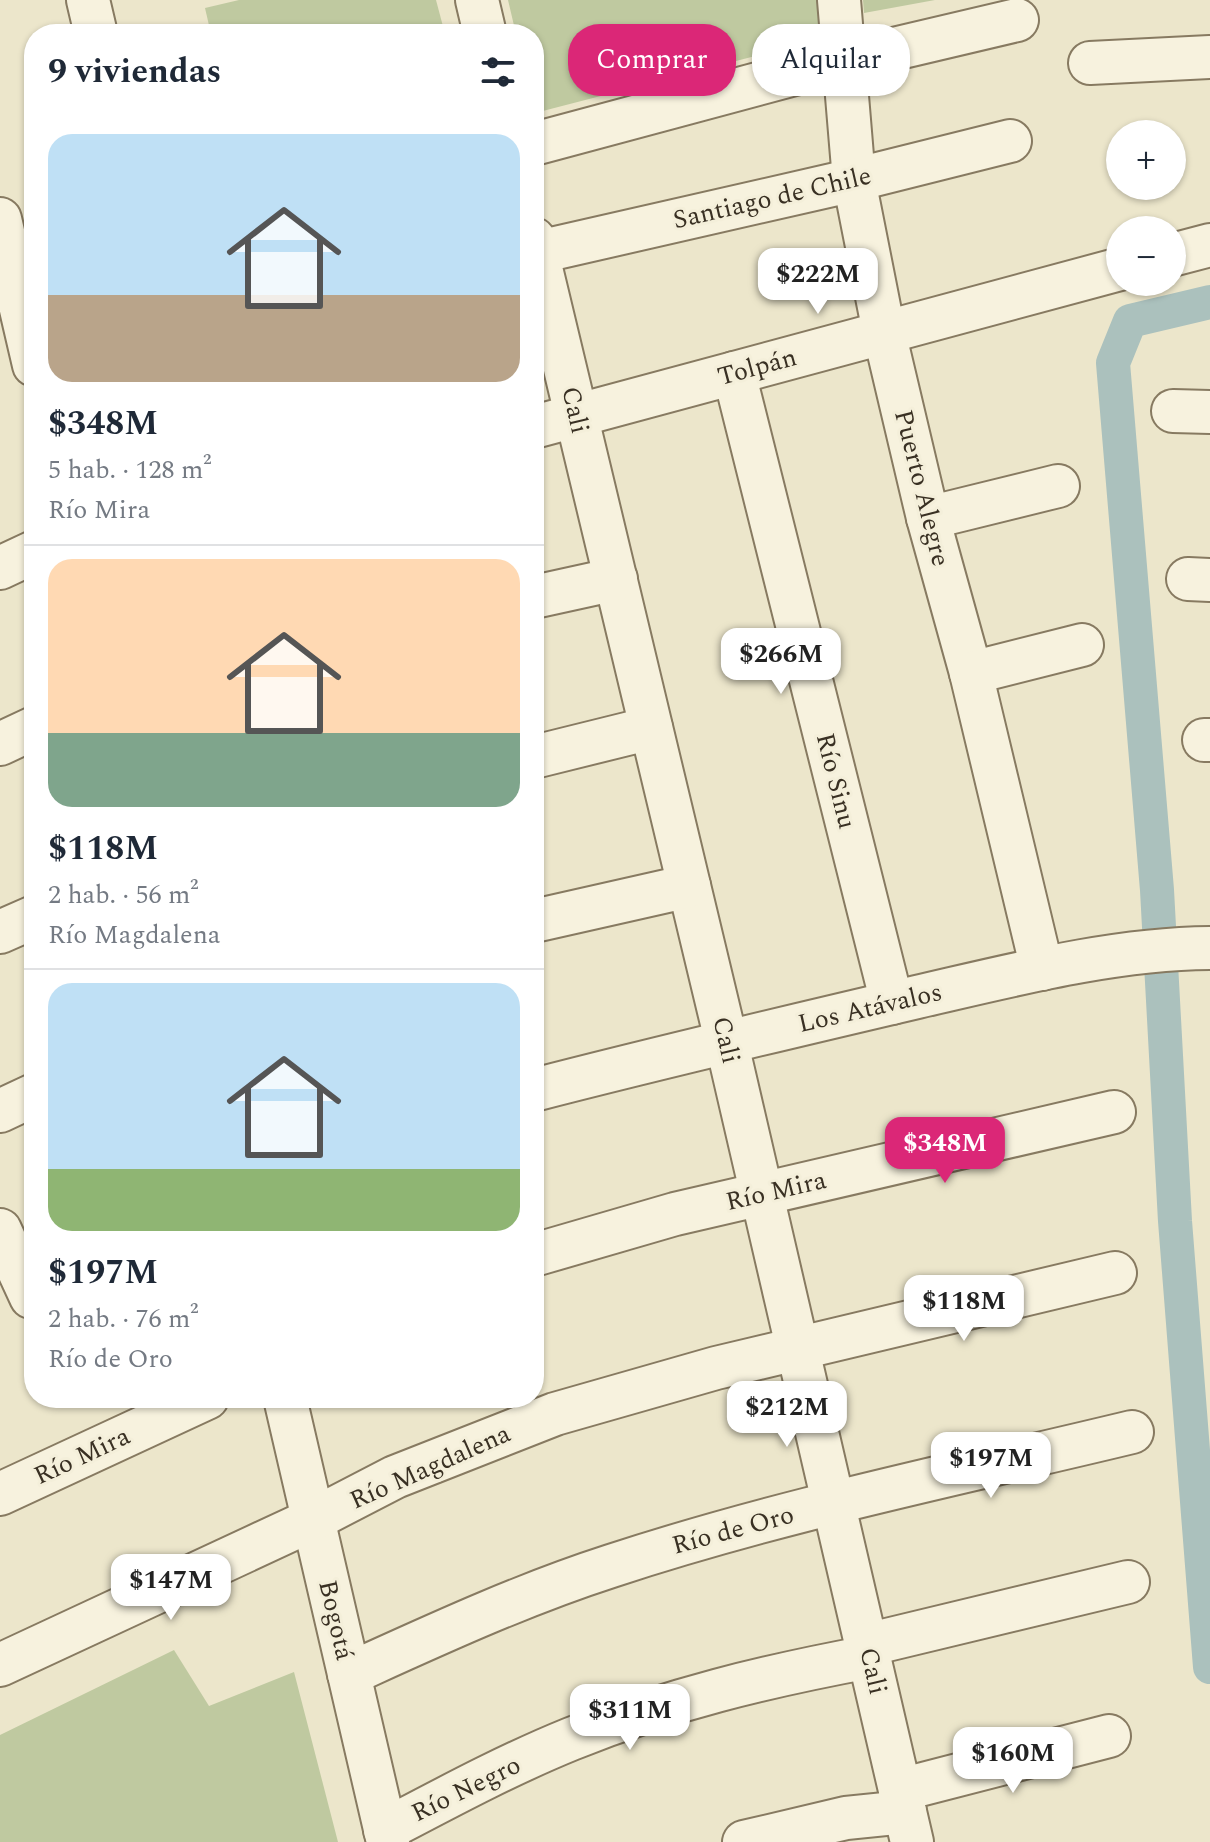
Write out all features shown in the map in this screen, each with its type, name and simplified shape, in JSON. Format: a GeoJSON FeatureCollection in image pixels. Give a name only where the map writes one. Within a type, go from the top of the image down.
{"type":"FeatureCollection","features":[{"type":"Feature","properties":{"kind":"street"},"geometry":{"type":"LineString","coordinates":[[88,0],[94,24]]}},
{"type":"Feature","properties":{"kind":"street"},"geometry":{"type":"LineString","coordinates":[[477,0],[483,24]]}},
{"type":"Feature","properties":{"kind":"street","name":"Puerto Alegre"},"geometry":{"type":"LineString","coordinates":[[839,0],[841,24]]}},
{"type":"Feature","properties":{"kind":"street"},"geometry":{"type":"LineString","coordinates":[[910,45],[1017,20]]}},
{"type":"Feature","properties":{"kind":"street"},"geometry":{"type":"LineString","coordinates":[[1090,63],[1210,57]]}},
{"type":"Feature","properties":{"kind":"street"},"geometry":{"type":"LineString","coordinates":[[544,141],[752,85]]}},
{"type":"Feature","properties":{"kind":"street","name":"Puerto Alegre"},"geometry":{"type":"LineString","coordinates":[[846,96],[854,180],[884,332],[1042,969]]}},
{"type":"Feature","properties":{"kind":"street","name":"Santiago de Chile"},"geometry":{"type":"LineString","coordinates":[[544,246],[854,180],[1010,141]]}},
{"type":"Feature","properties":{"kind":"street"},"geometry":{"type":"LineString","coordinates":[[0,219],[13,330],[24,348]]}},
{"type":"Feature","properties":{"kind":"street"},"geometry":{"type":"LineString","coordinates":[[1186,251],[1210,245]]}},
{"type":"Feature","properties":{"kind":"street","name":"Tolpán"},"geometry":{"type":"LineString","coordinates":[[544,424],[1106,273]]}},
{"type":"Feature","properties":{"kind":"street","name":"Cali"},"geometry":{"type":"LineString","coordinates":[[544,285],[726,1040],[906,1815]]}},
{"type":"Feature","properties":{"kind":"street","name":"Río Sinu"},"geometry":{"type":"LineString","coordinates":[[734,373],[892,1003]]}},
{"type":"Feature","properties":{"kind":"street"},"geometry":{"type":"LineString","coordinates":[[928,518],[1058,486]]}},
{"type":"Feature","properties":{"kind":"street"},"geometry":{"type":"LineString","coordinates":[[0,568],[24,557]]}},
{"type":"Feature","properties":{"kind":"street"},"geometry":{"type":"LineString","coordinates":[[544,595],[616,579]]}},
{"type":"Feature","properties":{"kind":"street"},"geometry":{"type":"LineString","coordinates":[[971,673],[1082,645]]}},
{"type":"Feature","properties":{"kind":"street"},"geometry":{"type":"LineString","coordinates":[[544,755],[651,728]]}},
{"type":"Feature","properties":{"kind":"street"},"geometry":{"type":"LineString","coordinates":[[0,744],[24,733]]}},
{"type":"Feature","properties":{"kind":"street"},"geometry":{"type":"LineString","coordinates":[[544,919],[689,886]]}},
{"type":"Feature","properties":{"kind":"street"},"geometry":{"type":"LineString","coordinates":[[0,932],[24,921]]}},
{"type":"Feature","properties":{"kind":"street","name":"Los Atávalos"},"geometry":{"type":"LineString","coordinates":[[544,1087],[726,1040],[1042,969],[1132,954],[1210,948]]}},
{"type":"Feature","properties":{"kind":"street"},"geometry":{"type":"LineString","coordinates":[[0,1111],[24,1100]]}},
{"type":"Feature","properties":{"kind":"street","name":"Río Mira"},"geometry":{"type":"LineString","coordinates":[[544,1252],[675,1214],[1114,1112]]}},
{"type":"Feature","properties":{"kind":"street"},"geometry":{"type":"LineString","coordinates":[[0,1230],[22,1301]]}},
{"type":"Feature","properties":{"kind":"street","name":"Río Magdalena"},"geometry":{"type":"LineString","coordinates":[[0,1665],[314,1519],[395,1477],[555,1414],[716,1368],[1115,1273]]}},
{"type":"Feature","properties":{"kind":"street","name":"Río Mira"},"geometry":{"type":"LineString","coordinates":[[0,1494],[185,1408]]}},
{"type":"Feature","properties":{"kind":"street","name":"Bogotá"},"geometry":{"type":"LineString","coordinates":[[287,1408],[386,1836]]}},
{"type":"Feature","properties":{"kind":"street","name":"Río de Oro"},"geometry":{"type":"LineString","coordinates":[[349,1674],[521,1598],[682,1543],[1132,1432]]}},
{"type":"Feature","properties":{"kind":"street","name":"Río Negro"},"geometry":{"type":"LineString","coordinates":[[386,1836],[510,1766],[634,1716],[711,1691],[1128,1582]]}},
{"type":"Feature","properties":{"kind":"street"},"geometry":{"type":"LineString","coordinates":[[744,1842],[846,1818],[906,1815],[1109,1736]]}},
{"type":"Feature","properties":{"kind":"green space"},"geometry":{"type":"Polygon","coordinates":[[[239,0],[436,0],[442,24],[209,24],[205,8],[239,0]]]}},
{"type":"Feature","properties":{"kind":"green space"},"geometry":{"type":"Polygon","coordinates":[[[508,0],[819,0],[820,24],[752,24],[752,57],[736,61],[736,24],[568,24],[568,96],[601,96],[544,111],[544,24],[514,24],[508,0]]]}},
{"type":"Feature","properties":{"kind":"green space"},"geometry":{"type":"Polygon","coordinates":[[[863,0],[935,0],[864,13],[863,0]]]}},
{"type":"Feature","properties":{"kind":"green space"},"geometry":{"type":"Polygon","coordinates":[[[174,1650],[209,1706],[294,1672],[338,1842],[0,1842],[0,1735],[174,1650]]]}},
{"type":"Feature","properties":{"kind":"waterway"},"geometry":{"type":"LineString","coordinates":[[1210,302],[1130,321],[1113,363],[1157,890],[1175,1221],[1210,1667]]}}]}
